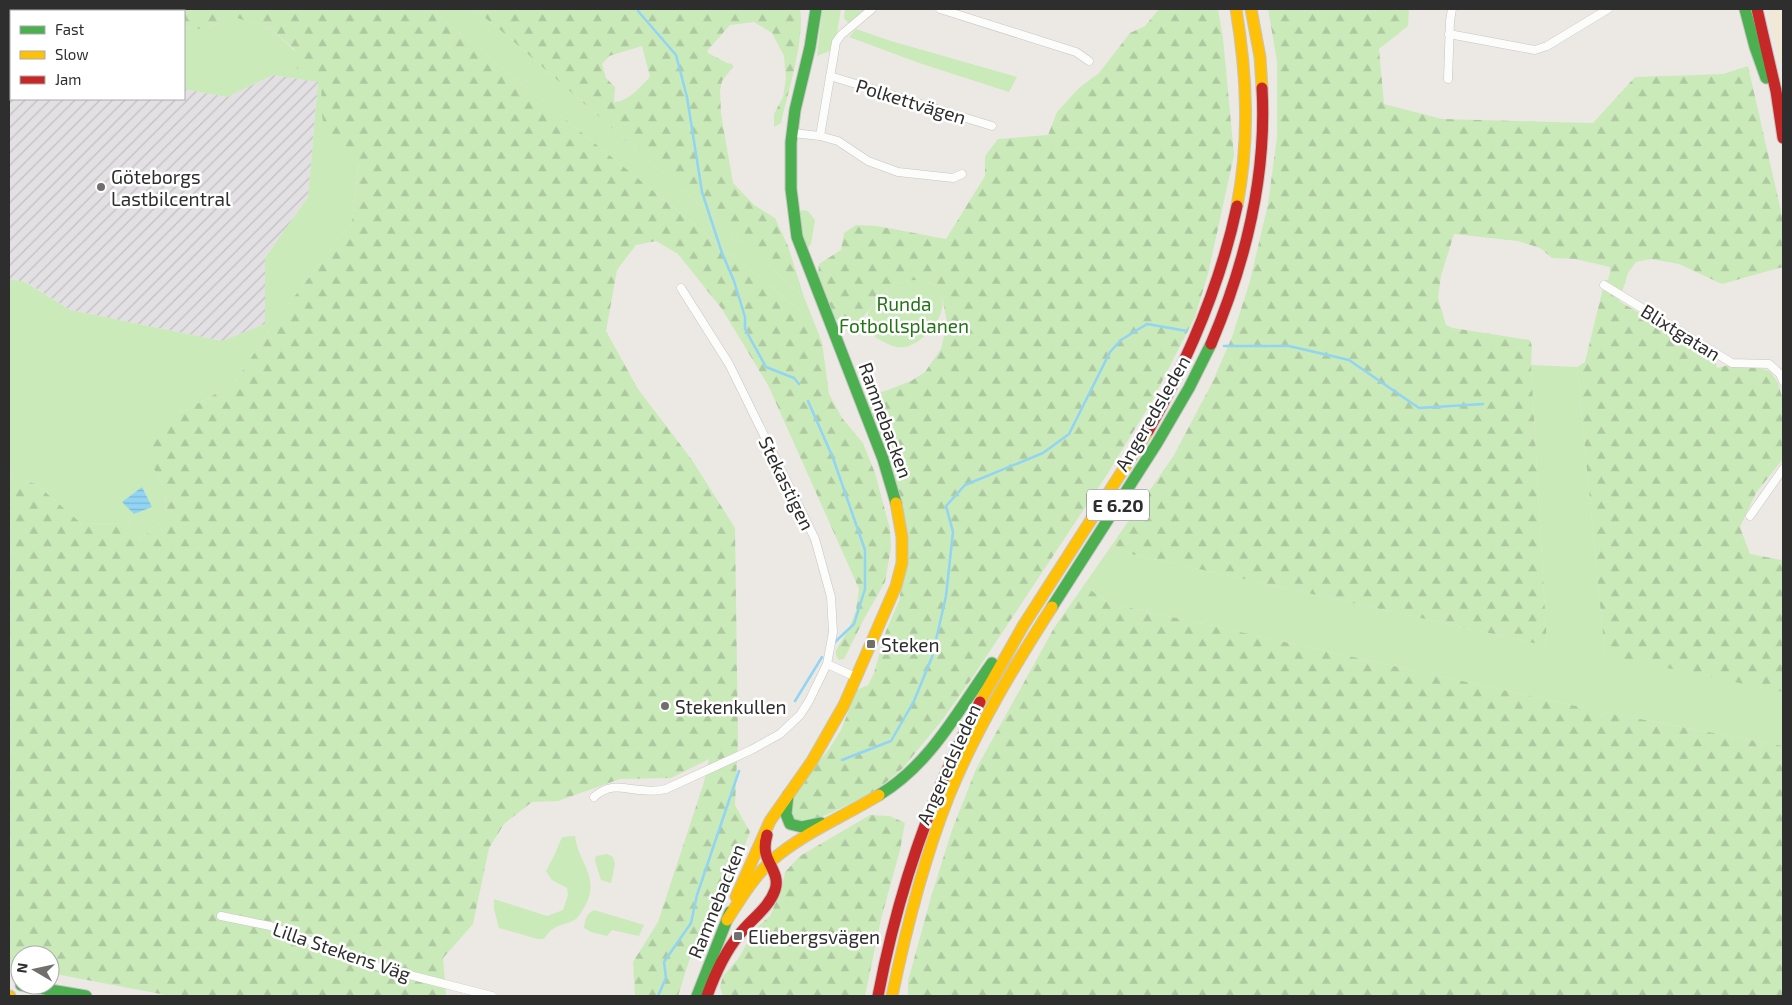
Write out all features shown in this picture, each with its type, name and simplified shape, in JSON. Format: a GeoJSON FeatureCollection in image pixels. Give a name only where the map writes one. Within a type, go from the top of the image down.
{"type":"FeatureCollection","features":[{"type":"Feature","properties":{"kind":"main road","name":"Ramnebacken"},"geometry":{"type":"LineString","coordinates":[[697,996],[748,869],[770,821],[829,734],[896,586],[902,563],[902,537],[896,503],[882,459],[797,237],[790,167],[792,133],[795,111],[811,46],[816,9]]}},
{"type":"Feature","properties":{"kind":"main road","name":"Angeredsleden"},"geometry":{"type":"LineString","coordinates":[[878,996],[894,914],[906,875],[932,801],[972,716],[1037,604],[1133,456],[1159,410],[1191,350],[1223,267],[1240,198],[1247,128],[1245,58],[1236,9]]}},
{"type":"Feature","properties":{"kind":"main road","name":"Angeredsleden"},"geometry":{"type":"LineString","coordinates":[[893,996],[894,981],[902,945],[924,865],[947,804],[977,736],[1044,620],[1149,456],[1180,402],[1207,352],[1235,283],[1247,241],[1261,150],[1262,97],[1260,55],[1251,9]]}},
{"type":"Feature","properties":{"kind":"main road"},"geometry":{"type":"LineString","coordinates":[[1745,9],[1755,47],[1777,105]]}},
{"type":"Feature","properties":{"kind":"main road"},"geometry":{"type":"LineString","coordinates":[[1757,9],[1776,91],[1783,138]]}},
{"type":"Feature","properties":{"kind":"main road"},"geometry":{"type":"LineString","coordinates":[[727,920],[750,885],[769,863],[798,842],[884,792],[913,770],[936,742],[973,688],[1037,604]]}},
{"type":"Feature","properties":{"kind":"main road"},"geometry":{"type":"LineString","coordinates":[[788,795],[784,809],[785,819],[792,826],[807,827],[846,814]]}},
{"type":"Feature","properties":{"kind":"main road","name":"Ramnebacken"},"geometry":{"type":"LineString","coordinates":[[707,996],[716,972],[729,949],[749,921],[769,902],[774,893],[777,880],[766,857],[765,846],[770,821]]}},
{"type":"Feature","properties":{"kind":"main road"},"geometry":{"type":"LineString","coordinates":[[60,992],[86,996]]}},
{"type":"Feature","properties":{"kind":"street"},"geometry":{"type":"LineString","coordinates":[[820,136],[836,42],[841,34],[872,9]]}},
{"type":"Feature","properties":{"kind":"street"},"geometry":{"type":"LineString","coordinates":[[940,9],[1076,52],[1089,61]]}},
{"type":"Feature","properties":{"kind":"street"},"geometry":{"type":"LineString","coordinates":[[1448,79],[1449,34],[1452,9]]}},
{"type":"Feature","properties":{"kind":"street"},"geometry":{"type":"LineString","coordinates":[[1449,34],[1535,50],[1547,46],[1608,9]]}},
{"type":"Feature","properties":{"kind":"street","name":"Polkettvägen"},"geometry":{"type":"LineString","coordinates":[[830,76],[992,126]]}},
{"type":"Feature","properties":{"kind":"street"},"geometry":{"type":"LineString","coordinates":[[792,133],[820,136],[838,141],[868,161],[898,172],[953,178],[962,174]]}},
{"type":"Feature","properties":{"kind":"street","name":"Blixtgatan"},"geometry":{"type":"LineString","coordinates":[[1604,285],[1732,363],[1769,364],[1775,368],[1783,381]]}},
{"type":"Feature","properties":{"kind":"street","name":"Stekastigen"},"geometry":{"type":"LineString","coordinates":[[681,288],[728,364],[815,539],[831,597],[833,632],[827,664]]}},
{"type":"Feature","properties":{"kind":"street"},"geometry":{"type":"LineString","coordinates":[[1750,516],[1783,469]]}},
{"type":"Feature","properties":{"kind":"street"},"geometry":{"type":"LineString","coordinates":[[594,797],[599,793],[619,787],[651,791],[666,789],[769,740],[787,728],[800,715],[827,664],[856,677]]}},
{"type":"Feature","properties":{"kind":"street","name":"Lilla Stekens Väg"},"geometry":{"type":"LineString","coordinates":[[221,916],[270,926],[382,968],[492,996]]}},
{"type":"Feature","properties":{"kind":"shaded area"},"geometry":{"type":"Polygon","coordinates":[[[1766,9],[1783,9],[1783,75],[1766,9]]]}},
{"type":"Feature","properties":{"kind":"shaded area"},"geometry":{"type":"Polygon","coordinates":[[[9,66],[10,100],[185,100],[185,89],[227,97],[273,75],[318,82],[308,197],[265,258],[265,324],[222,341],[70,310],[26,282],[9,279],[9,66]]]}},
{"type":"Feature","properties":{"kind":"green space"},"geometry":{"type":"Polygon","coordinates":[[[9,9],[430,9],[814,322],[822,342],[829,394],[842,418],[863,443],[875,473],[890,529],[891,548],[885,582],[844,659],[839,660],[836,650],[849,629],[856,610],[859,589],[768,385],[722,309],[678,254],[656,241],[636,245],[617,270],[606,331],[638,389],[692,460],[735,528],[738,740],[735,805],[750,832],[718,914],[694,945],[678,996],[635,996],[633,962],[658,922],[704,782],[709,759],[671,778],[620,779],[558,801],[532,802],[504,824],[489,848],[473,924],[443,958],[446,996],[171,996],[60,975],[60,945],[10,945],[9,966],[9,479],[14,478],[36,484],[82,524],[128,523],[141,538],[166,518],[165,488],[154,469],[152,439],[181,412],[233,385],[277,319],[352,222],[359,162],[331,138],[326,129],[321,107],[322,76],[297,69],[295,50],[272,30],[237,18],[200,29],[185,27],[185,10],[10,10],[10,66],[9,9]]]}},
{"type":"Feature","properties":{"kind":"green space"},"geometry":{"type":"Polygon","coordinates":[[[430,9],[474,9],[505,34],[804,297],[814,322],[430,9]]]}},
{"type":"Feature","properties":{"kind":"green space"},"geometry":{"type":"Polygon","coordinates":[[[474,9],[800,9],[800,35],[795,66],[781,123],[774,127],[774,114],[783,97],[786,78],[784,56],[772,33],[754,22],[730,25],[707,51],[732,64],[733,67],[722,81],[720,91],[721,114],[733,183],[754,205],[775,218],[788,246],[804,297],[505,34],[474,9]],[[642,46],[609,56],[602,64],[606,78],[615,87],[614,102],[629,96],[650,77],[642,46]]]}},
{"type":"Feature","properties":{"kind":"green space"},"geometry":{"type":"Polygon","coordinates":[[[841,9],[832,50],[817,56],[822,10],[841,9]]]}},
{"type":"Feature","properties":{"kind":"green space"},"geometry":{"type":"Polygon","coordinates":[[[845,9],[866,9],[849,24],[844,18],[845,9]]]}},
{"type":"Feature","properties":{"kind":"green space"},"geometry":{"type":"Polygon","coordinates":[[[1159,9],[1218,9],[1223,38],[1234,155],[1208,274],[1195,317],[1152,401],[1108,473],[943,719],[903,768],[873,793],[826,815],[805,822],[793,819],[790,801],[793,793],[829,749],[841,730],[857,690],[868,685],[874,673],[886,631],[899,601],[907,555],[889,464],[867,400],[869,395],[911,381],[925,372],[941,349],[947,323],[942,296],[935,286],[931,283],[914,280],[896,284],[881,294],[854,329],[834,318],[818,275],[819,264],[841,250],[844,233],[856,225],[877,226],[946,239],[985,176],[985,156],[998,139],[1048,135],[1057,112],[1079,88],[1099,73],[1130,33],[1145,26],[1159,9]]]}},
{"type":"Feature","properties":{"kind":"green space"},"geometry":{"type":"Polygon","coordinates":[[[1268,9],[1409,9],[1408,26],[1379,49],[1384,104],[1442,119],[1593,123],[1635,77],[1723,74],[1748,66],[1783,220],[1783,267],[1722,284],[1679,264],[1651,259],[1636,262],[1628,273],[1619,301],[1715,358],[1717,368],[1729,365],[1754,367],[1770,371],[1778,383],[1783,400],[1783,459],[1756,493],[1740,527],[1750,554],[1781,560],[1783,557],[1783,692],[1605,655],[1577,367],[1585,362],[1605,280],[1608,280],[1610,267],[1575,259],[1552,258],[1540,248],[1518,241],[1454,234],[1441,276],[1438,298],[1446,325],[1453,328],[1530,340],[1532,347],[1531,365],[1547,646],[1131,554],[1112,545],[1174,455],[1212,383],[1232,337],[1250,281],[1268,204],[1277,137],[1277,61],[1268,9]]]}},
{"type":"Feature","properties":{"kind":"green space"},"geometry":{"type":"Polygon","coordinates":[[[237,18],[272,30],[322,76],[322,114],[359,161],[352,222],[277,319],[233,385],[181,412],[154,469],[165,488],[166,518],[141,538],[128,523],[82,524],[36,484],[14,478],[9,479],[9,279],[25,282],[70,310],[222,341],[265,324],[265,258],[308,197],[318,82],[273,75],[227,97],[185,89],[185,27],[200,29],[237,18]]]}},
{"type":"Feature","properties":{"kind":"green space"},"geometry":{"type":"Polygon","coordinates":[[[856,29],[1017,77],[1009,92],[922,64],[849,37],[856,29]]]}},
{"type":"Feature","properties":{"kind":"green space"},"geometry":{"type":"Polygon","coordinates":[[[802,210],[808,211],[815,220],[811,244],[807,249],[803,240],[799,214],[802,210]]]}},
{"type":"Feature","properties":{"kind":"green space","name":"Runda Fotbollsplanen"},"geometry":{"type":"Polygon","coordinates":[[[914,280],[930,283],[940,291],[943,301],[942,311],[930,330],[913,344],[900,347],[885,343],[875,337],[867,318],[869,310],[881,294],[896,284],[914,280]]]}},
{"type":"Feature","properties":{"kind":"green space"},"geometry":{"type":"Polygon","coordinates":[[[1531,365],[1577,367],[1605,654],[1783,692],[1783,746],[1603,712],[1108,603],[1084,585],[1112,545],[1131,554],[1547,646],[1531,365]]]}},
{"type":"Feature","properties":{"kind":"green space"},"geometry":{"type":"Polygon","coordinates":[[[1084,585],[1108,603],[1603,712],[1783,746],[1783,996],[908,996],[908,981],[931,897],[952,830],[976,769],[1054,628],[1084,585]]]}},
{"type":"Feature","properties":{"kind":"green space"},"geometry":{"type":"Polygon","coordinates":[[[870,815],[890,816],[905,823],[900,850],[881,919],[865,996],[723,996],[720,987],[723,976],[738,959],[756,928],[770,916],[782,888],[785,872],[800,856],[870,815]]]}},
{"type":"Feature","properties":{"kind":"green space"},"geometry":{"type":"Polygon","coordinates":[[[575,836],[590,878],[591,887],[585,906],[579,916],[571,922],[551,930],[544,939],[499,928],[494,909],[494,899],[547,916],[563,910],[568,895],[567,888],[552,880],[546,871],[562,837],[575,836]]]}},
{"type":"Feature","properties":{"kind":"green space"},"geometry":{"type":"Polygon","coordinates":[[[607,854],[613,857],[615,864],[611,883],[601,880],[595,861],[596,856],[607,854]]]}},
{"type":"Feature","properties":{"kind":"green space"},"geometry":{"type":"Polygon","coordinates":[[[594,910],[644,925],[639,936],[612,930],[607,936],[591,932],[584,928],[584,925],[588,915],[594,910]]]}},
{"type":"Feature","properties":{"kind":"water"},"geometry":{"type":"Polygon","coordinates":[[[142,487],[152,507],[134,514],[122,502],[142,487]]]}},
{"type":"Feature","properties":{"kind":"waterway"},"geometry":{"type":"LineString","coordinates":[[638,11],[676,55],[687,97],[702,192],[722,253],[734,281],[745,317],[745,329],[766,367],[794,378],[799,384]]}},
{"type":"Feature","properties":{"kind":"waterway"},"geometry":{"type":"LineString","coordinates":[[842,760],[891,741],[914,701],[932,657],[946,596],[953,532],[946,506],[965,485],[1043,453],[1069,434],[1110,352],[1121,340],[1147,324],[1187,331]]}},
{"type":"Feature","properties":{"kind":"waterway"},"geometry":{"type":"LineString","coordinates":[[1224,346],[1289,346],[1349,360],[1419,408],[1483,404]]}},
{"type":"Feature","properties":{"kind":"waterway"},"geometry":{"type":"LineString","coordinates":[[808,401],[833,458],[865,550],[865,589],[854,624],[835,642]]}},
{"type":"Feature","properties":{"kind":"waterway"},"geometry":{"type":"LineString","coordinates":[[795,701],[822,657]]}},
{"type":"Feature","properties":{"kind":"waterway"},"geometry":{"type":"LineString","coordinates":[[658,996],[666,978],[664,962],[691,923],[697,895],[739,771]]}},
{"type":"Feature","properties":{"kind":"traffic: fast"},"geometry":{"type":"LineString","coordinates":[[816,9],[810,47],[795,110],[791,142],[791,189],[797,237],[883,459],[896,503]]}},
{"type":"Feature","properties":{"kind":"traffic: fast"},"geometry":{"type":"LineString","coordinates":[[1745,9],[1766,78]]}},
{"type":"Feature","properties":{"kind":"traffic: fast"},"geometry":{"type":"LineString","coordinates":[[1052,607],[1157,443],[1189,388],[1211,344]]}},
{"type":"Feature","properties":{"kind":"traffic: fast"},"geometry":{"type":"LineString","coordinates":[[879,795],[914,768],[929,752],[992,663]]}},
{"type":"Feature","properties":{"kind":"traffic: fast"},"geometry":{"type":"LineString","coordinates":[[788,795],[786,814],[790,824],[802,827],[821,823]]}},
{"type":"Feature","properties":{"kind":"traffic: fast"},"geometry":{"type":"LineString","coordinates":[[697,996],[730,912]]}},
{"type":"Feature","properties":{"kind":"traffic: fast"},"geometry":{"type":"LineString","coordinates":[[60,992],[86,996]]}},
{"type":"Feature","properties":{"kind":"traffic: slow"},"geometry":{"type":"LineString","coordinates":[[1236,9],[1243,59],[1246,108],[1244,156],[1237,206]]}},
{"type":"Feature","properties":{"kind":"traffic: slow"},"geometry":{"type":"LineString","coordinates":[[1251,9],[1260,57],[1262,88]]}},
{"type":"Feature","properties":{"kind":"traffic: slow"},"geometry":{"type":"LineString","coordinates":[[980,702],[1023,626],[1148,431]]}},
{"type":"Feature","properties":{"kind":"traffic: slow"},"geometry":{"type":"LineString","coordinates":[[736,897],[770,821],[812,761],[844,705],[896,586],[902,563],[902,537],[896,503]]}},
{"type":"Feature","properties":{"kind":"traffic: slow"},"geometry":{"type":"LineString","coordinates":[[892,996],[916,896],[948,798],[970,748],[996,700],[1052,607]]}},
{"type":"Feature","properties":{"kind":"traffic: slow"},"geometry":{"type":"LineString","coordinates":[[727,920],[764,868],[783,851],[879,795]]}},
{"type":"Feature","properties":{"kind":"traffic: jam"},"geometry":{"type":"LineString","coordinates":[[1757,9],[1776,91],[1783,138]]}},
{"type":"Feature","properties":{"kind":"traffic: jam"},"geometry":{"type":"LineString","coordinates":[[1211,344],[1234,283],[1251,219],[1261,154],[1262,88]]}},
{"type":"Feature","properties":{"kind":"traffic: jam"},"geometry":{"type":"LineString","coordinates":[[1148,431],[1163,404],[1201,322],[1222,265],[1237,206]]}},
{"type":"Feature","properties":{"kind":"traffic: jam"},"geometry":{"type":"LineString","coordinates":[[878,996],[895,919],[918,845],[946,773],[980,702]]}},
{"type":"Feature","properties":{"kind":"traffic: jam"},"geometry":{"type":"LineString","coordinates":[[707,996],[724,956],[743,929],[768,903],[775,890],[776,880],[765,849],[767,835]]}},
{"type":"Feature","properties":{"kind":"place","name":"Göteborgs Lastbilcentral"},"geometry":{"type":"Point","coordinates":[101,187]}},
{"type":"Feature","properties":{"kind":"place","name":"Steken"},"geometry":{"type":"Point","coordinates":[871,644]}},
{"type":"Feature","properties":{"kind":"place","name":"Stekenkullen"},"geometry":{"type":"Point","coordinates":[665,706]}},
{"type":"Feature","properties":{"kind":"place","name":"Eliebergsvägen"},"geometry":{"type":"Point","coordinates":[738,936]}}]}
